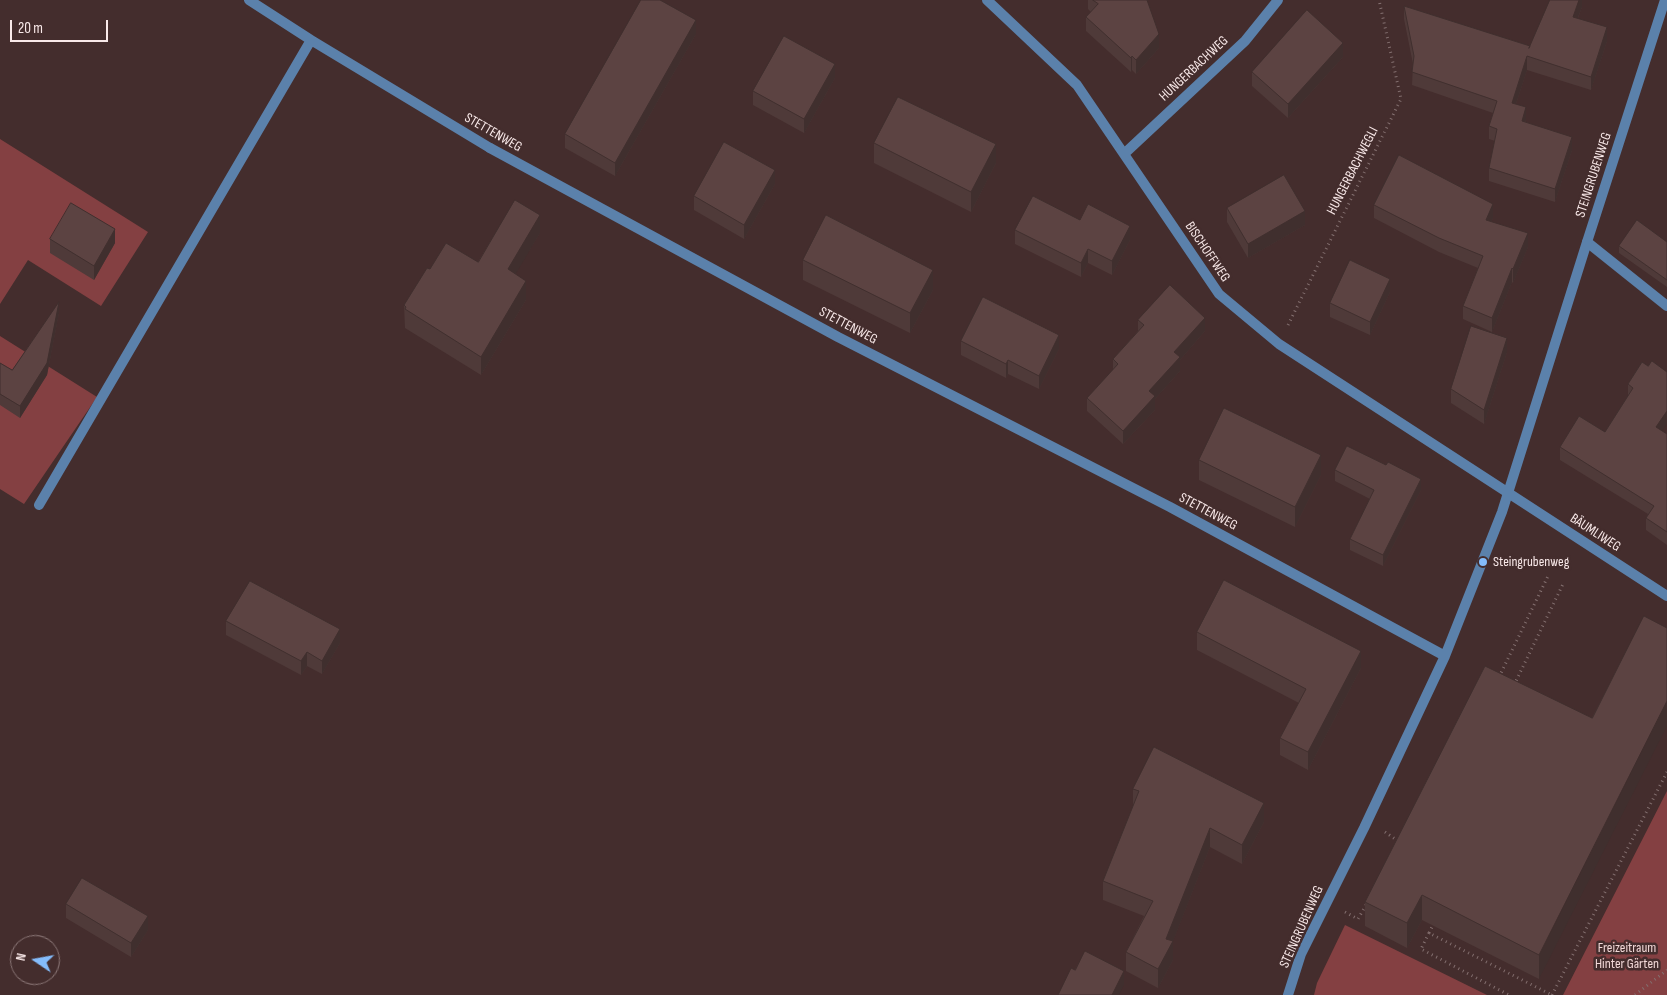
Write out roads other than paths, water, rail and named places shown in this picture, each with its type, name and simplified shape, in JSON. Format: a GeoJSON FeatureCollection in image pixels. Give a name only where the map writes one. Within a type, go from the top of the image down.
{"type":"FeatureCollection","features":[{"type":"Feature","properties":{"kind":"street","name":"STETTENWEG"},"geometry":{"type":"LineString","coordinates":[[250,0],[311,40],[490,148],[838,337],[1170,507],[1445,656]]}},
{"type":"Feature","properties":{"kind":"street","name":"BISCHOFFWEG"},"geometry":{"type":"LineString","coordinates":[[987,0],[1077,85],[1219,294],[1279,344],[1509,494]]}},
{"type":"Feature","properties":{"kind":"street","name":"HUNGERBACHWEG"},"geometry":{"type":"LineString","coordinates":[[1124,154],[1245,41],[1278,0]]}},
{"type":"Feature","properties":{"kind":"street","name":"STEINGRUBENWEG"},"geometry":{"type":"LineString","coordinates":[[1288,995],[1301,954],[1366,823],[1445,656],[1509,494],[1587,242],[1665,0]]}},
{"type":"Feature","properties":{"kind":"street"},"geometry":{"type":"LineString","coordinates":[[40,504],[311,40]]}},
{"type":"Feature","properties":{"kind":"street"},"geometry":{"type":"LineString","coordinates":[[1587,242],[1667,306]]}},
{"type":"Feature","properties":{"kind":"street","name":"BÄUMLIWEG"},"geometry":{"type":"LineString","coordinates":[[1509,494],[1667,596]]}},
{"type":"Feature","properties":{"kind":"place","name":"Steingrubenweg"},"geometry":{"type":"Point","coordinates":[1483,562]}},
{"type":"Feature","properties":{"kind":"park label","name":"Freizeitraum Hinter Gärten"},"geometry":{"type":"Point","coordinates":[1627,956]}}]}
